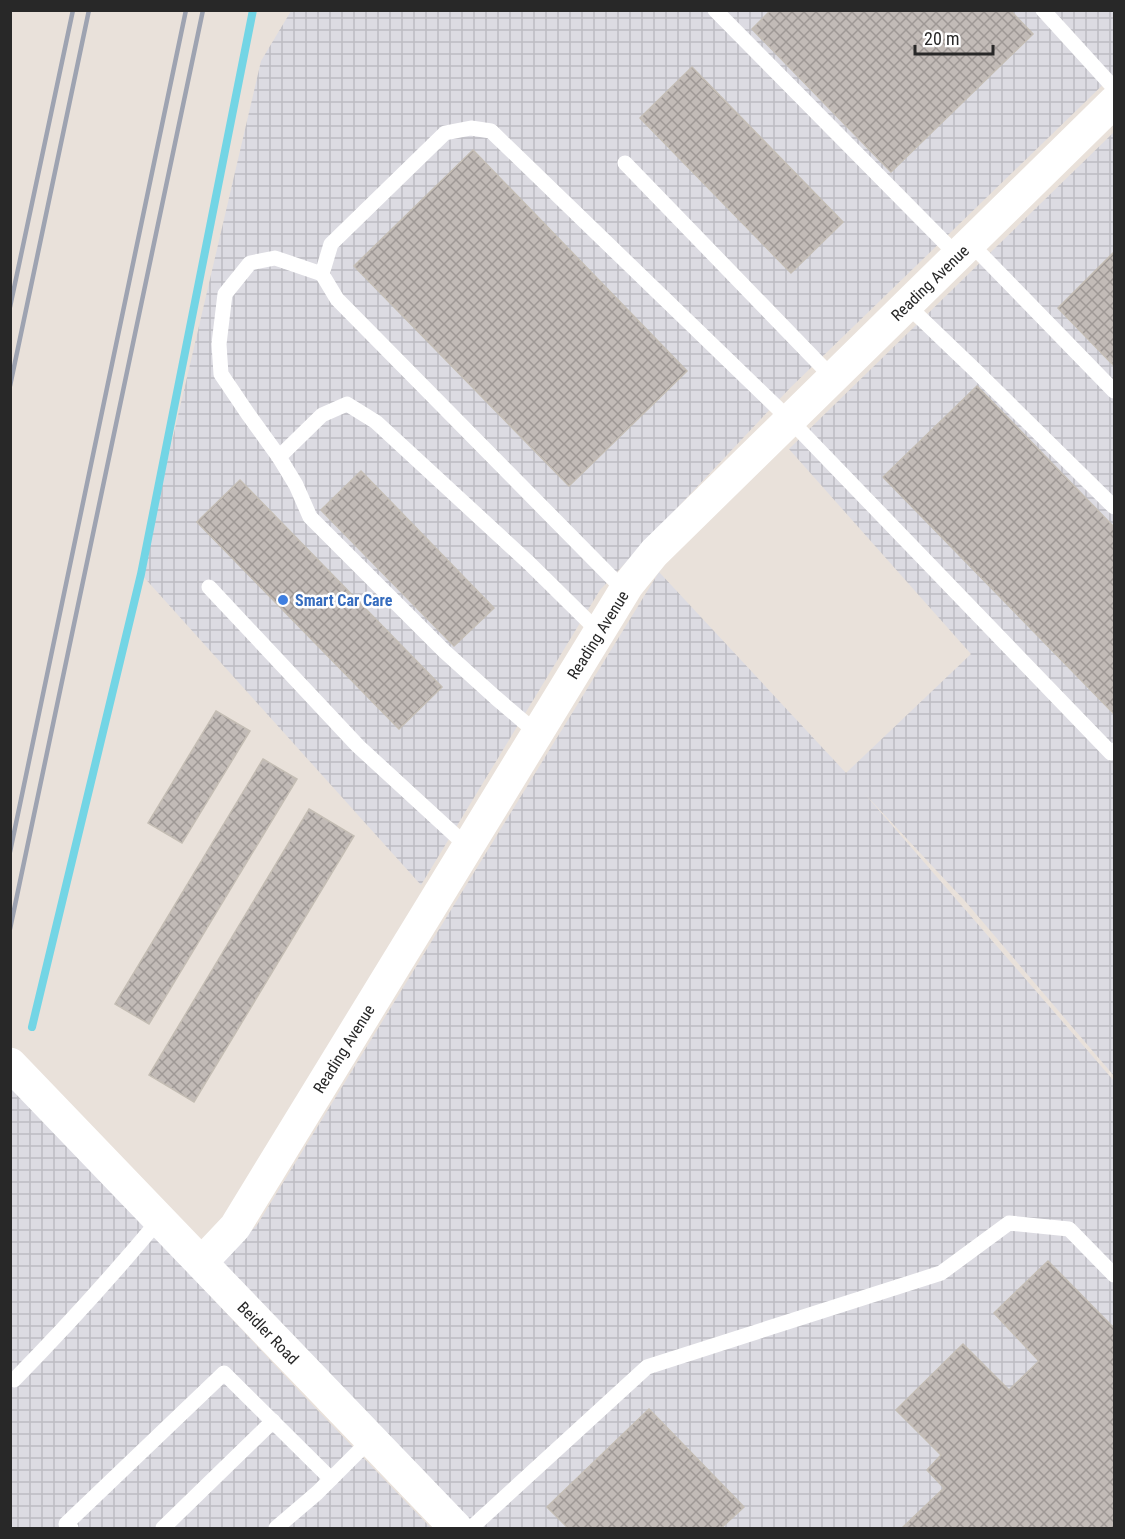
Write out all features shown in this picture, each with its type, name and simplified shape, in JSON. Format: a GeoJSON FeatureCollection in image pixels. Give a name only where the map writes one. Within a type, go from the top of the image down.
{"type":"FeatureCollection","features":[{"type":"Feature","properties":{"kind":"street","name":"Reading Avenue"},"geometry":{"type":"LineString","coordinates":[[201,1263],[235,1227],[599,632],[625,591],[654,553],[964,250],[1108,114]]}},
{"type":"Feature","properties":{"kind":"street","name":"Beidler Road"},"geometry":{"type":"LineString","coordinates":[[10,1064],[456,1528]]}},
{"type":"Feature","properties":{"kind":"lane"},"geometry":{"type":"LineString","coordinates":[[715,10],[1114,391]]}},
{"type":"Feature","properties":{"kind":"lane"},"geometry":{"type":"LineString","coordinates":[[1043,10],[1114,88]]}},
{"type":"Feature","properties":{"kind":"lane"},"geometry":{"type":"LineString","coordinates":[[322,274],[331,244],[445,133],[471,128],[490,132],[790,420],[1110,753],[1114,750]]}},
{"type":"Feature","properties":{"kind":"lane"},"geometry":{"type":"LineString","coordinates":[[625,163],[833,378]]}},
{"type":"Feature","properties":{"kind":"lane"},"geometry":{"type":"LineString","coordinates":[[537,733],[444,651],[310,517],[296,485],[279,457],[221,374],[219,344],[225,294],[250,263],[274,258],[322,274],[337,299],[625,591]]}},
{"type":"Feature","properties":{"kind":"lane"},"geometry":{"type":"LineString","coordinates":[[907,306],[1114,507]]}},
{"type":"Feature","properties":{"kind":"lane"},"geometry":{"type":"LineString","coordinates":[[279,457],[322,415],[347,404],[376,422],[529,562],[599,632]]}},
{"type":"Feature","properties":{"kind":"lane"},"geometry":{"type":"LineString","coordinates":[[209,587],[358,746],[468,847]]}},
{"type":"Feature","properties":{"kind":"lane"},"geometry":{"type":"LineString","coordinates":[[14,1380],[50,1344],[159,1220]]}},
{"type":"Feature","properties":{"kind":"lane"},"geometry":{"type":"LineString","coordinates":[[471,1528],[646,1367],[941,1273],[1009,1223],[1069,1229],[1114,1275]]}},
{"type":"Feature","properties":{"kind":"lane"},"geometry":{"type":"LineString","coordinates":[[70,1528],[66,1524],[224,1373],[332,1479]]}},
{"type":"Feature","properties":{"kind":"lane"},"geometry":{"type":"LineString","coordinates":[[163,1528],[273,1421]]}},
{"type":"Feature","properties":{"kind":"lane"},"geometry":{"type":"LineString","coordinates":[[276,1528],[332,1479],[370,1440]]}},
{"type":"Feature","properties":{"kind":"shaded area"},"geometry":{"type":"Polygon","coordinates":[[[291,11],[1114,11],[1114,74],[790,388],[600,590],[421,885],[141,574],[261,61],[291,11]]]}},
{"type":"Feature","properties":{"kind":"shaded area"},"geometry":{"type":"Polygon","coordinates":[[[1114,132],[1114,1076],[965,901],[864,793],[1114,1081],[1114,1528],[477,1528],[221,1262],[257,1225],[659,572],[846,773],[971,654],[789,449],[1114,132]]]}},
{"type":"Feature","properties":{"kind":"shaded area"},"geometry":{"type":"Polygon","coordinates":[[[10,1081],[300,1392],[431,1528],[11,1528],[10,1081]]]}},
{"type":"Feature","properties":{"kind":"building"},"geometry":{"type":"Polygon","coordinates":[[[771,10],[1010,10],[1033,34],[891,172],[752,29],[771,10]]]}},
{"type":"Feature","properties":{"kind":"building"},"geometry":{"type":"Polygon","coordinates":[[[692,67],[843,222],[791,273],[640,118],[692,67]]]}},
{"type":"Feature","properties":{"kind":"building"},"geometry":{"type":"Polygon","coordinates":[[[473,150],[687,371],[569,486],[354,266],[473,150]]]}},
{"type":"Feature","properties":{"kind":"building"},"geometry":{"type":"Polygon","coordinates":[[[1114,252],[1114,366],[1058,308],[1114,252]]]}},
{"type":"Feature","properties":{"kind":"building"},"geometry":{"type":"Polygon","coordinates":[[[977,386],[1114,527],[1114,714],[883,477],[977,386]]]}},
{"type":"Feature","properties":{"kind":"building"},"geometry":{"type":"Polygon","coordinates":[[[361,471],[494,608],[454,646],[321,510],[361,471]]]}},
{"type":"Feature","properties":{"kind":"building"},"geometry":{"type":"Polygon","coordinates":[[[240,480],[442,687],[399,729],[197,522],[240,480]]]}},
{"type":"Feature","properties":{"kind":"building"},"geometry":{"type":"Polygon","coordinates":[[[216,711],[250,731],[182,843],[148,823],[216,711]]]}},
{"type":"Feature","properties":{"kind":"building"},"geometry":{"type":"Polygon","coordinates":[[[263,759],[297,779],[149,1024],[115,1004],[263,759]]]}},
{"type":"Feature","properties":{"kind":"building"},"geometry":{"type":"Polygon","coordinates":[[[309,809],[354,836],[194,1102],[149,1075],[309,809]]]}},
{"type":"Feature","properties":{"kind":"building"},"geometry":{"type":"Polygon","coordinates":[[[1048,1261],[1114,1328],[1114,1528],[902,1528],[944,1488],[927,1470],[941,1455],[896,1410],[963,1344],[1009,1390],[1039,1361],[994,1313],[1048,1261]]]}},
{"type":"Feature","properties":{"kind":"building"},"geometry":{"type":"Polygon","coordinates":[[[649,1409],[744,1507],[721,1528],[568,1528],[547,1507],[649,1409]]]}},
{"type":"Feature","properties":{"kind":"waterway"},"geometry":{"type":"LineString","coordinates":[[32,1027],[141,574],[253,10]]}},
{"type":"Feature","properties":{"kind":"railway"},"geometry":{"type":"LineString","coordinates":[[10,307],[73,10]]}},
{"type":"Feature","properties":{"kind":"railway"},"geometry":{"type":"LineString","coordinates":[[10,386],[89,10]]}},
{"type":"Feature","properties":{"kind":"railway"},"geometry":{"type":"LineString","coordinates":[[10,852],[186,10]]}},
{"type":"Feature","properties":{"kind":"railway"},"geometry":{"type":"LineString","coordinates":[[10,929],[203,10]]}},
{"type":"Feature","properties":{"kind":"place","name":"Smart Car Care"},"geometry":{"type":"Point","coordinates":[283,600]}}]}
